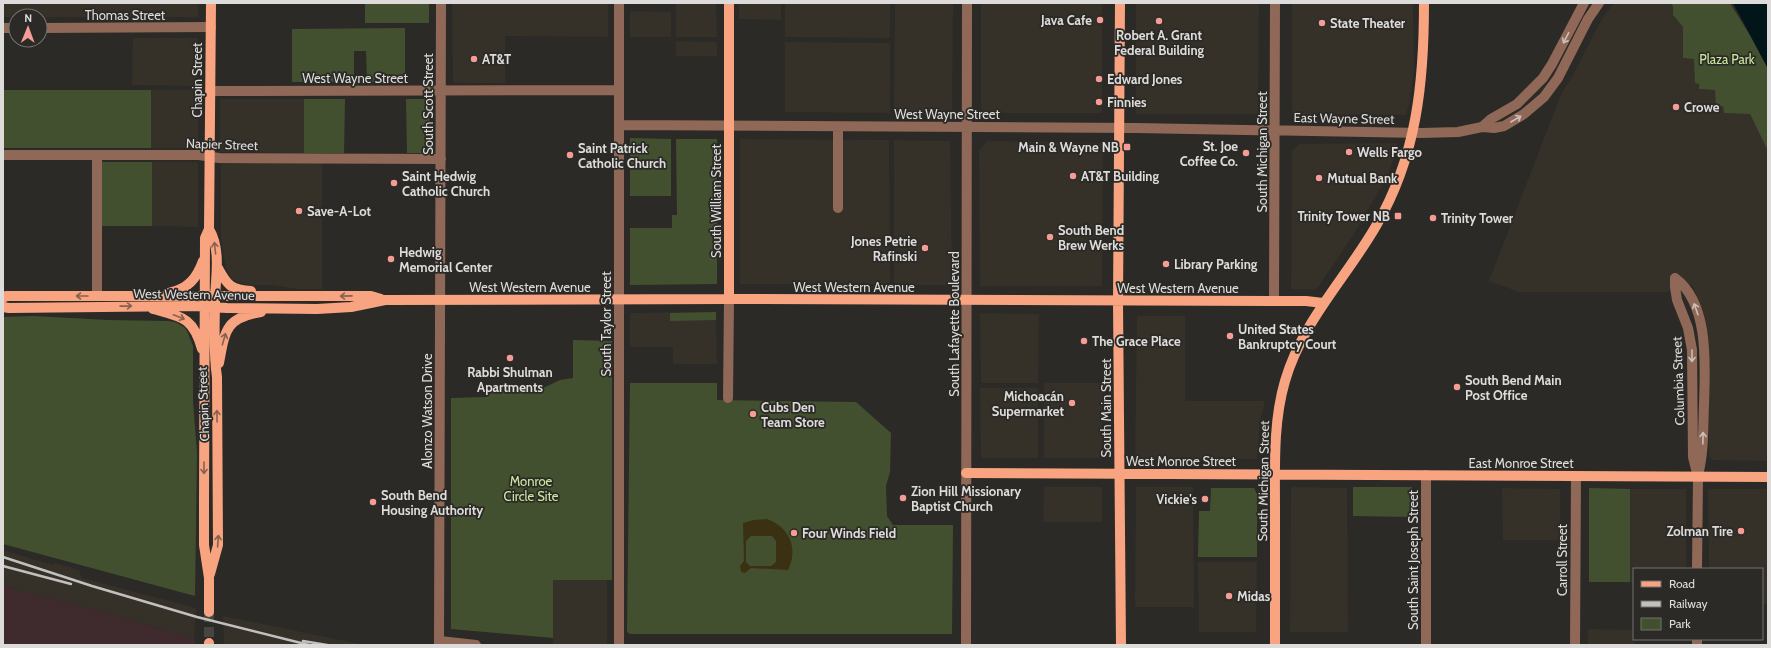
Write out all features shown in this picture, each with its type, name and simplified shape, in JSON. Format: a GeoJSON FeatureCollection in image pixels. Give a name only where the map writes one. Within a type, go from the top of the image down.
{"type":"FeatureCollection","features":[{"type":"Feature","properties":{"kind":"main road","name":"Chapin Street"},"geometry":{"type":"LineString","coordinates":[[209,612],[209,578],[204,545],[205,238],[209,229],[211,3]]}},
{"type":"Feature","properties":{"kind":"main road","name":"South William Street"},"geometry":{"type":"LineString","coordinates":[[729,3],[729,299]]}},
{"type":"Feature","properties":{"kind":"main road","name":"South Main Street"},"geometry":{"type":"LineString","coordinates":[[1120,3],[1118,302],[1120,645]]}},
{"type":"Feature","properties":{"kind":"main road","name":"South Michigan Street"},"geometry":{"type":"LineString","coordinates":[[1275,645],[1276,430],[1285,380],[1291,361],[1308,327],[1376,225],[1399,178],[1413,132],[1420,97],[1423,63],[1424,3]]}},
{"type":"Feature","properties":{"kind":"main road","name":"Chapin Street"},"geometry":{"type":"LineString","coordinates":[[209,229],[214,237],[217,266],[214,358],[217,377],[218,545],[209,578]]}},
{"type":"Feature","properties":{"kind":"main road"},"geometry":{"type":"LineString","coordinates":[[154,296],[176,292],[186,286],[195,278],[205,255]]}},
{"type":"Feature","properties":{"kind":"main road"},"geometry":{"type":"LineString","coordinates":[[217,266],[224,280],[233,288],[278,293],[290,297]]}},
{"type":"Feature","properties":{"kind":"main road","name":"West Western Avenue"},"geometry":{"type":"LineString","coordinates":[[3,298],[6,296],[154,296],[205,301],[215,308],[283,309],[351,307],[385,300],[729,299],[1118,302],[1274,301],[1323,303]]}},
{"type":"Feature","properties":{"kind":"main road","name":"West Western Avenue"},"geometry":{"type":"LineString","coordinates":[[3,307],[142,306],[205,301],[215,296],[371,296],[385,300]]}},
{"type":"Feature","properties":{"kind":"main road"},"geometry":{"type":"LineString","coordinates":[[142,306],[174,315],[190,323],[200,340],[205,359]]}},
{"type":"Feature","properties":{"kind":"main road"},"geometry":{"type":"LineString","coordinates":[[217,377],[224,339],[232,323],[241,317],[283,309]]}},
{"type":"Feature","properties":{"kind":"main road","name":"West Monroe Street"},"geometry":{"type":"LineString","coordinates":[[966,473],[1275,474]]}},
{"type":"Feature","properties":{"kind":"main road","name":"East Monroe Street"},"geometry":{"type":"LineString","coordinates":[[1275,474],[1768,477]]}},
{"type":"Feature","properties":{"kind":"street","name":"South Scott Street"},"geometry":{"type":"LineString","coordinates":[[440,300],[441,3]]}},
{"type":"Feature","properties":{"kind":"street","name":"South Taylor Street"},"geometry":{"type":"LineString","coordinates":[[619,3],[619,645]]}},
{"type":"Feature","properties":{"kind":"street","name":"South Lafayette Boulevard"},"geometry":{"type":"LineString","coordinates":[[966,645],[967,3]]}},
{"type":"Feature","properties":{"kind":"street","name":"South Michigan Street"},"geometry":{"type":"LineString","coordinates":[[1274,301],[1275,3]]}},
{"type":"Feature","properties":{"kind":"street"},"geometry":{"type":"LineString","coordinates":[[1482,127],[1517,104],[1543,78],[1584,3]]}},
{"type":"Feature","properties":{"kind":"street"},"geometry":{"type":"LineString","coordinates":[[1482,127],[1494,128],[1504,126],[1524,114],[1544,97],[1558,78],[1588,20],[1599,3]]}},
{"type":"Feature","properties":{"kind":"street","name":"Thomas Street"},"geometry":{"type":"LineString","coordinates":[[48,28],[211,28]]}},
{"type":"Feature","properties":{"kind":"street","name":"West Wayne Street"},"geometry":{"type":"LineString","coordinates":[[210,91],[619,90]]}},
{"type":"Feature","properties":{"kind":"street","name":"West Wayne Street"},"geometry":{"type":"LineString","coordinates":[[619,125],[1275,130]]}},
{"type":"Feature","properties":{"kind":"street"},"geometry":{"type":"LineString","coordinates":[[838,127],[838,208]]}},
{"type":"Feature","properties":{"kind":"street","name":"East Wayne Street"},"geometry":{"type":"LineString","coordinates":[[1275,130],[1458,132],[1482,127]]}},
{"type":"Feature","properties":{"kind":"street","name":"Napier Street"},"geometry":{"type":"LineString","coordinates":[[3,156],[210,156],[234,158],[441,159]]}},
{"type":"Feature","properties":{"kind":"street"},"geometry":{"type":"LineString","coordinates":[[97,156],[97,296]]}},
{"type":"Feature","properties":{"kind":"street","name":"Columbia Street"},"geometry":{"type":"LineString","coordinates":[[1697,568],[1698,476],[1703,457],[1705,374],[1703,336],[1698,315],[1689,292],[1684,284],[1676,278],[1674,287],[1677,300],[1691,339],[1693,457],[1698,476]]}},
{"type":"Feature","properties":{"kind":"street","name":"South William Street"},"geometry":{"type":"LineString","coordinates":[[728,398],[729,299]]}},
{"type":"Feature","properties":{"kind":"street","name":"Alonzo Watson Drive"},"geometry":{"type":"LineString","coordinates":[[440,300],[440,643]]}},
{"type":"Feature","properties":{"kind":"street","name":"South Saint Joseph Street"},"geometry":{"type":"LineString","coordinates":[[1426,475],[1426,645]]}},
{"type":"Feature","properties":{"kind":"street","name":"Carroll Street"},"geometry":{"type":"LineString","coordinates":[[1575,645],[1576,476]]}},
{"type":"Feature","properties":{"kind":"street"},"geometry":{"type":"LineString","coordinates":[[440,643],[476,645]]}},
{"type":"Feature","properties":{"kind":"shaded area"},"geometry":{"type":"Polygon","coordinates":[[[3,3],[198,3],[198,17],[48,17],[48,8],[8,8],[8,17],[3,17],[3,3]]]}},
{"type":"Feature","properties":{"kind":"shaded area"},"geometry":{"type":"Polygon","coordinates":[[[452,3],[608,3],[608,37],[505,36],[505,83],[454,83],[452,3]]]}},
{"type":"Feature","properties":{"kind":"shaded area"},"geometry":{"type":"Polygon","coordinates":[[[676,3],[716,3],[717,37],[676,37],[676,3]]]}},
{"type":"Feature","properties":{"kind":"shaded area"},"geometry":{"type":"Polygon","coordinates":[[[739,3],[781,3],[781,20],[739,19],[739,3]]]}},
{"type":"Feature","properties":{"kind":"shaded area"},"geometry":{"type":"Polygon","coordinates":[[[785,3],[890,3],[890,38],[785,37],[785,3]]]}},
{"type":"Feature","properties":{"kind":"shaded area"},"geometry":{"type":"Polygon","coordinates":[[[895,3],[953,3],[952,113],[894,113],[895,3]]]}},
{"type":"Feature","properties":{"kind":"shaded area"},"geometry":{"type":"Polygon","coordinates":[[[981,3],[1102,3],[1102,113],[981,113],[981,3]]]}},
{"type":"Feature","properties":{"kind":"shaded area"},"geometry":{"type":"Polygon","coordinates":[[[1136,3],[1259,3],[1258,114],[1136,114],[1136,3]]]}},
{"type":"Feature","properties":{"kind":"shaded area"},"geometry":{"type":"Polygon","coordinates":[[[1292,3],[1413,3],[1414,68],[1409,105],[1406,115],[1292,114],[1292,3]]]}},
{"type":"Feature","properties":{"kind":"shaded area"},"geometry":{"type":"Polygon","coordinates":[[[1614,3],[1671,3],[1673,7],[1673,16],[1683,27],[1683,58],[1694,58],[1699,89],[1716,90],[1716,106],[1723,106],[1724,113],[1750,114],[1768,151],[1768,461],[1712,460],[1709,456],[1709,342],[1703,312],[1692,285],[1667,292],[1519,292],[1489,281],[1562,92],[1572,77],[1603,17],[1614,3]]]}},
{"type":"Feature","properties":{"kind":"shaded area"},"geometry":{"type":"Polygon","coordinates":[[[1733,3],[1768,3],[1768,69],[1733,3]]]}},
{"type":"Feature","properties":{"kind":"shaded area"},"geometry":{"type":"Polygon","coordinates":[[[630,11],[671,12],[671,37],[630,37],[630,11]]]}},
{"type":"Feature","properties":{"kind":"shaded area"},"geometry":{"type":"Polygon","coordinates":[[[133,38],[198,38],[198,86],[132,85],[133,38]]]}},
{"type":"Feature","properties":{"kind":"shaded area"},"geometry":{"type":"Polygon","coordinates":[[[676,41],[717,42],[717,56],[676,56],[676,41]]]}},
{"type":"Feature","properties":{"kind":"shaded area"},"geometry":{"type":"Polygon","coordinates":[[[785,42],[890,43],[890,113],[785,112],[785,42]]]}},
{"type":"Feature","properties":{"kind":"shaded area"},"geometry":{"type":"Polygon","coordinates":[[[151,90],[198,90],[198,148],[151,148],[151,90]]]}},
{"type":"Feature","properties":{"kind":"shaded area"},"geometry":{"type":"Polygon","coordinates":[[[220,99],[304,99],[304,153],[220,152],[220,99]]]}},
{"type":"Feature","properties":{"kind":"shaded area"},"geometry":{"type":"Polygon","coordinates":[[[740,139],[889,140],[890,284],[740,284],[740,139]]]}},
{"type":"Feature","properties":{"kind":"shaded area"},"geometry":{"type":"Polygon","coordinates":[[[894,140],[950,141],[952,285],[894,285],[894,140]]]}},
{"type":"Feature","properties":{"kind":"shaded area"},"geometry":{"type":"Polygon","coordinates":[[[988,141],[1103,143],[1102,286],[980,286],[979,150],[988,141]]]}},
{"type":"Feature","properties":{"kind":"shaded area"},"geometry":{"type":"Polygon","coordinates":[[[1299,144],[1397,144],[1398,147],[1387,177],[1352,237],[1318,287],[1315,289],[1291,289],[1292,151],[1299,144]]]}},
{"type":"Feature","properties":{"kind":"shaded area"},"geometry":{"type":"Polygon","coordinates":[[[152,162],[198,162],[198,227],[152,226],[152,162]]]}},
{"type":"Feature","properties":{"kind":"shaded area"},"geometry":{"type":"Polygon","coordinates":[[[221,163],[322,163],[322,289],[297,289],[272,285],[246,285],[232,279],[226,268],[221,239],[221,163]]]}},
{"type":"Feature","properties":{"kind":"shaded area"},"geometry":{"type":"Polygon","coordinates":[[[716,312],[717,364],[673,364],[673,347],[630,347],[630,313],[716,312]]]}},
{"type":"Feature","properties":{"kind":"shaded area"},"geometry":{"type":"Polygon","coordinates":[[[980,313],[1039,314],[1038,383],[981,383],[980,313]]]}},
{"type":"Feature","properties":{"kind":"shaded area"},"geometry":{"type":"Polygon","coordinates":[[[1137,316],[1185,316],[1185,401],[1265,401],[1260,421],[1257,459],[1135,459],[1137,316]]]}},
{"type":"Feature","properties":{"kind":"shaded area"},"geometry":{"type":"Polygon","coordinates":[[[1044,383],[1103,383],[1102,458],[1044,458],[1044,383]]]}},
{"type":"Feature","properties":{"kind":"shaded area"},"geometry":{"type":"Polygon","coordinates":[[[980,388],[1038,388],[1038,458],[981,458],[980,388]]]}},
{"type":"Feature","properties":{"kind":"shaded area"},"geometry":{"type":"Polygon","coordinates":[[[1044,487],[1102,487],[1102,522],[1043,522],[1044,487]]]}},
{"type":"Feature","properties":{"kind":"shaded area"},"geometry":{"type":"Polygon","coordinates":[[[1136,487],[1193,487],[1194,607],[1135,607],[1136,487]]]}},
{"type":"Feature","properties":{"kind":"shaded area"},"geometry":{"type":"Polygon","coordinates":[[[1291,487],[1347,488],[1348,632],[1290,632],[1291,487]]]}},
{"type":"Feature","properties":{"kind":"shaded area"},"geometry":{"type":"Polygon","coordinates":[[[1502,488],[1560,489],[1560,540],[1503,540],[1502,488]]]}},
{"type":"Feature","properties":{"kind":"shaded area"},"geometry":{"type":"Polygon","coordinates":[[[1630,489],[1686,489],[1686,568],[1633,568],[1633,582],[1630,582],[1630,489]]]}},
{"type":"Feature","properties":{"kind":"shaded area"},"geometry":{"type":"Polygon","coordinates":[[[1708,489],[1768,489],[1768,604],[1763,604],[1763,568],[1709,568],[1708,489]]]}},
{"type":"Feature","properties":{"kind":"shaded area"},"geometry":{"type":"Polygon","coordinates":[[[3,550],[52,565],[55,563],[79,570],[82,578],[196,608],[194,639],[97,610],[3,586],[3,550]]]}},
{"type":"Feature","properties":{"kind":"shaded area"},"geometry":{"type":"Polygon","coordinates":[[[1198,562],[1257,562],[1256,632],[1199,632],[1198,562]]]}},
{"type":"Feature","properties":{"kind":"shaded area"},"geometry":{"type":"Polygon","coordinates":[[[553,580],[607,580],[607,645],[553,645],[553,580]]]}},
{"type":"Feature","properties":{"kind":"shaded area"},"geometry":{"type":"Polygon","coordinates":[[[3,586],[97,610],[194,639],[196,645],[3,645],[3,586]]]}},
{"type":"Feature","properties":{"kind":"shaded area"},"geometry":{"type":"Polygon","coordinates":[[[223,616],[365,645],[231,645],[224,643],[223,616]]]}},
{"type":"Feature","properties":{"kind":"shaded area"},"geometry":{"type":"Polygon","coordinates":[[[1588,629],[1633,630],[1633,640],[1635,640],[1635,645],[1588,645],[1588,629]]]}},
{"type":"Feature","properties":{"kind":"green space"},"geometry":{"type":"Polygon","coordinates":[[[365,3],[429,3],[429,23],[365,23],[365,3]]]}},
{"type":"Feature","properties":{"kind":"green space","name":"Plaza Park"},"geometry":{"type":"Polygon","coordinates":[[[1671,3],[1730,3],[1768,64],[1768,151],[1750,114],[1724,113],[1723,106],[1716,106],[1715,90],[1699,89],[1699,84],[1695,83],[1694,59],[1683,58],[1683,27],[1673,15],[1673,7],[1671,3]]]}},
{"type":"Feature","properties":{"kind":"green space"},"geometry":{"type":"Polygon","coordinates":[[[405,28],[405,83],[367,82],[366,51],[354,51],[354,82],[292,82],[292,29],[405,28]]]}},
{"type":"Feature","properties":{"kind":"green space"},"geometry":{"type":"Polygon","coordinates":[[[3,90],[151,90],[151,148],[3,148],[3,90]]]}},
{"type":"Feature","properties":{"kind":"green space"},"geometry":{"type":"Polygon","coordinates":[[[304,99],[345,99],[344,153],[304,153],[304,99]]]}},
{"type":"Feature","properties":{"kind":"green space"},"geometry":{"type":"Polygon","coordinates":[[[406,99],[430,99],[429,153],[407,153],[406,99]]]}},
{"type":"Feature","properties":{"kind":"green space"},"geometry":{"type":"Polygon","coordinates":[[[630,138],[671,139],[671,196],[630,196],[630,138]]]}},
{"type":"Feature","properties":{"kind":"green space"},"geometry":{"type":"Polygon","coordinates":[[[676,139],[717,139],[717,284],[630,285],[630,228],[672,228],[672,215],[677,215],[676,139]]]}},
{"type":"Feature","properties":{"kind":"green space"},"geometry":{"type":"Polygon","coordinates":[[[101,162],[152,162],[152,226],[101,226],[101,162]]]}},
{"type":"Feature","properties":{"kind":"green space"},"geometry":{"type":"Polygon","coordinates":[[[716,312],[716,320],[670,321],[670,313],[716,312]]]}},
{"type":"Feature","properties":{"kind":"green space"},"geometry":{"type":"Polygon","coordinates":[[[33,316],[108,320],[167,321],[175,322],[184,327],[187,331],[193,346],[193,401],[197,453],[195,596],[3,544],[3,317],[33,316]]]}},
{"type":"Feature","properties":{"kind":"green space","name":"Monroe Circle Site"},"geometry":{"type":"Polygon","coordinates":[[[573,340],[612,341],[612,580],[553,580],[553,638],[451,629],[451,398],[486,397],[492,392],[539,390],[560,380],[573,378],[573,340]]]}},
{"type":"Feature","properties":{"kind":"green space"},"geometry":{"type":"Polygon","coordinates":[[[630,383],[717,383],[717,400],[856,402],[891,433],[890,472],[886,486],[887,516],[893,525],[953,525],[952,634],[630,634],[627,632],[630,383]]]}},
{"type":"Feature","properties":{"kind":"green space"},"geometry":{"type":"Polygon","coordinates":[[[1353,487],[1412,487],[1412,517],[1353,516],[1353,487]]]}},
{"type":"Feature","properties":{"kind":"green space"},"geometry":{"type":"Polygon","coordinates":[[[1211,488],[1254,488],[1257,494],[1257,557],[1198,557],[1199,511],[1210,511],[1211,488]]]}},
{"type":"Feature","properties":{"kind":"green space"},"geometry":{"type":"Polygon","coordinates":[[[1589,488],[1630,489],[1630,582],[1589,582],[1589,488]]]}},
{"type":"Feature","properties":{"kind":"sand"},"geometry":{"type":"Polygon","coordinates":[[[767,519],[781,527],[786,533],[792,546],[791,562],[788,570],[751,568],[745,573],[741,572],[740,566],[744,561],[743,523],[767,519]],[[751,536],[746,541],[746,562],[750,566],[771,566],[776,562],[776,541],[772,536],[751,536]]]}},
{"type":"Feature","properties":{"kind":"tunnel"},"geometry":{"type":"LineString","coordinates":[[209,612],[209,643]]}},
{"type":"Feature","properties":{"kind":"railway"},"geometry":{"type":"LineString","coordinates":[[3,557],[92,586],[197,617],[309,645]]}},
{"type":"Feature","properties":{"kind":"railway"},"geometry":{"type":"LineString","coordinates":[[3,566],[71,584]]}},
{"type":"Feature","properties":{"kind":"railway"},"geometry":{"type":"LineString","coordinates":[[303,641],[327,645]]}},
{"type":"Feature","properties":{"kind":"place","name":"Java Cafe"},"geometry":{"type":"Point","coordinates":[1100,20]}},
{"type":"Feature","properties":{"kind":"place","name":"Robert A. Grant Federal Building"},"geometry":{"type":"Point","coordinates":[1159,21]}},
{"type":"Feature","properties":{"kind":"place","name":"State Theater"},"geometry":{"type":"Point","coordinates":[1322,23]}},
{"type":"Feature","properties":{"kind":"place","name":"AT&T"},"geometry":{"type":"Point","coordinates":[474,59]}},
{"type":"Feature","properties":{"kind":"place","name":"Edward Jones"},"geometry":{"type":"Point","coordinates":[1099,79]}},
{"type":"Feature","properties":{"kind":"place","name":"Finnies"},"geometry":{"type":"Point","coordinates":[1099,102]}},
{"type":"Feature","properties":{"kind":"place","name":"Crowe"},"geometry":{"type":"Point","coordinates":[1676,107]}},
{"type":"Feature","properties":{"kind":"place","name":"Main & Wayne NB"},"geometry":{"type":"Point","coordinates":[1127,147]}},
{"type":"Feature","properties":{"kind":"place","name":"Wells Fargo"},"geometry":{"type":"Point","coordinates":[1349,152]}},
{"type":"Feature","properties":{"kind":"place","name":"St. Joe Coffee Co."},"geometry":{"type":"Point","coordinates":[1246,153]}},
{"type":"Feature","properties":{"kind":"place","name":"Saint Patrick Catholic Church"},"geometry":{"type":"Point","coordinates":[570,155]}},
{"type":"Feature","properties":{"kind":"place","name":"AT&T Building"},"geometry":{"type":"Point","coordinates":[1073,176]}},
{"type":"Feature","properties":{"kind":"place","name":"Mutual Bank"},"geometry":{"type":"Point","coordinates":[1319,178]}},
{"type":"Feature","properties":{"kind":"place","name":"Saint Hedwig Catholic Church"},"geometry":{"type":"Point","coordinates":[394,183]}},
{"type":"Feature","properties":{"kind":"place","name":"Save-A-Lot"},"geometry":{"type":"Point","coordinates":[299,211]}},
{"type":"Feature","properties":{"kind":"place","name":"Trinity Tower NB"},"geometry":{"type":"Point","coordinates":[1398,216]}},
{"type":"Feature","properties":{"kind":"place","name":"Trinity Tower"},"geometry":{"type":"Point","coordinates":[1433,218]}},
{"type":"Feature","properties":{"kind":"place","name":"South Bend Brew Werks"},"geometry":{"type":"Point","coordinates":[1050,237]}},
{"type":"Feature","properties":{"kind":"place","name":"Jones Petrie Rafinski"},"geometry":{"type":"Point","coordinates":[925,248]}},
{"type":"Feature","properties":{"kind":"place","name":"Hedwig Memorial Center"},"geometry":{"type":"Point","coordinates":[391,259]}},
{"type":"Feature","properties":{"kind":"place","name":"Library Parking"},"geometry":{"type":"Point","coordinates":[1166,264]}},
{"type":"Feature","properties":{"kind":"place","name":"United States Bankruptcy Court"},"geometry":{"type":"Point","coordinates":[1230,336]}},
{"type":"Feature","properties":{"kind":"place","name":"The Grace Place"},"geometry":{"type":"Point","coordinates":[1084,341]}},
{"type":"Feature","properties":{"kind":"place","name":"Rabbi Shulman Apartments"},"geometry":{"type":"Point","coordinates":[510,358]}},
{"type":"Feature","properties":{"kind":"place","name":"South Bend Main Post Office"},"geometry":{"type":"Point","coordinates":[1457,387]}},
{"type":"Feature","properties":{"kind":"place","name":"Michoacán Supermarket"},"geometry":{"type":"Point","coordinates":[1072,403]}},
{"type":"Feature","properties":{"kind":"place","name":"Cubs Den Team Store"},"geometry":{"type":"Point","coordinates":[753,414]}},
{"type":"Feature","properties":{"kind":"place","name":"Zion Hill Missionary Baptist Church"},"geometry":{"type":"Point","coordinates":[903,498]}},
{"type":"Feature","properties":{"kind":"place","name":"Vickie's"},"geometry":{"type":"Point","coordinates":[1205,499]}},
{"type":"Feature","properties":{"kind":"place","name":"South Bend Housing Authority"},"geometry":{"type":"Point","coordinates":[373,502]}},
{"type":"Feature","properties":{"kind":"place","name":"Zolman Tire"},"geometry":{"type":"Point","coordinates":[1741,531]}},
{"type":"Feature","properties":{"kind":"place","name":"Four Winds Field"},"geometry":{"type":"Point","coordinates":[794,533]}},
{"type":"Feature","properties":{"kind":"place","name":"Midas"},"geometry":{"type":"Point","coordinates":[1229,596]}}]}
